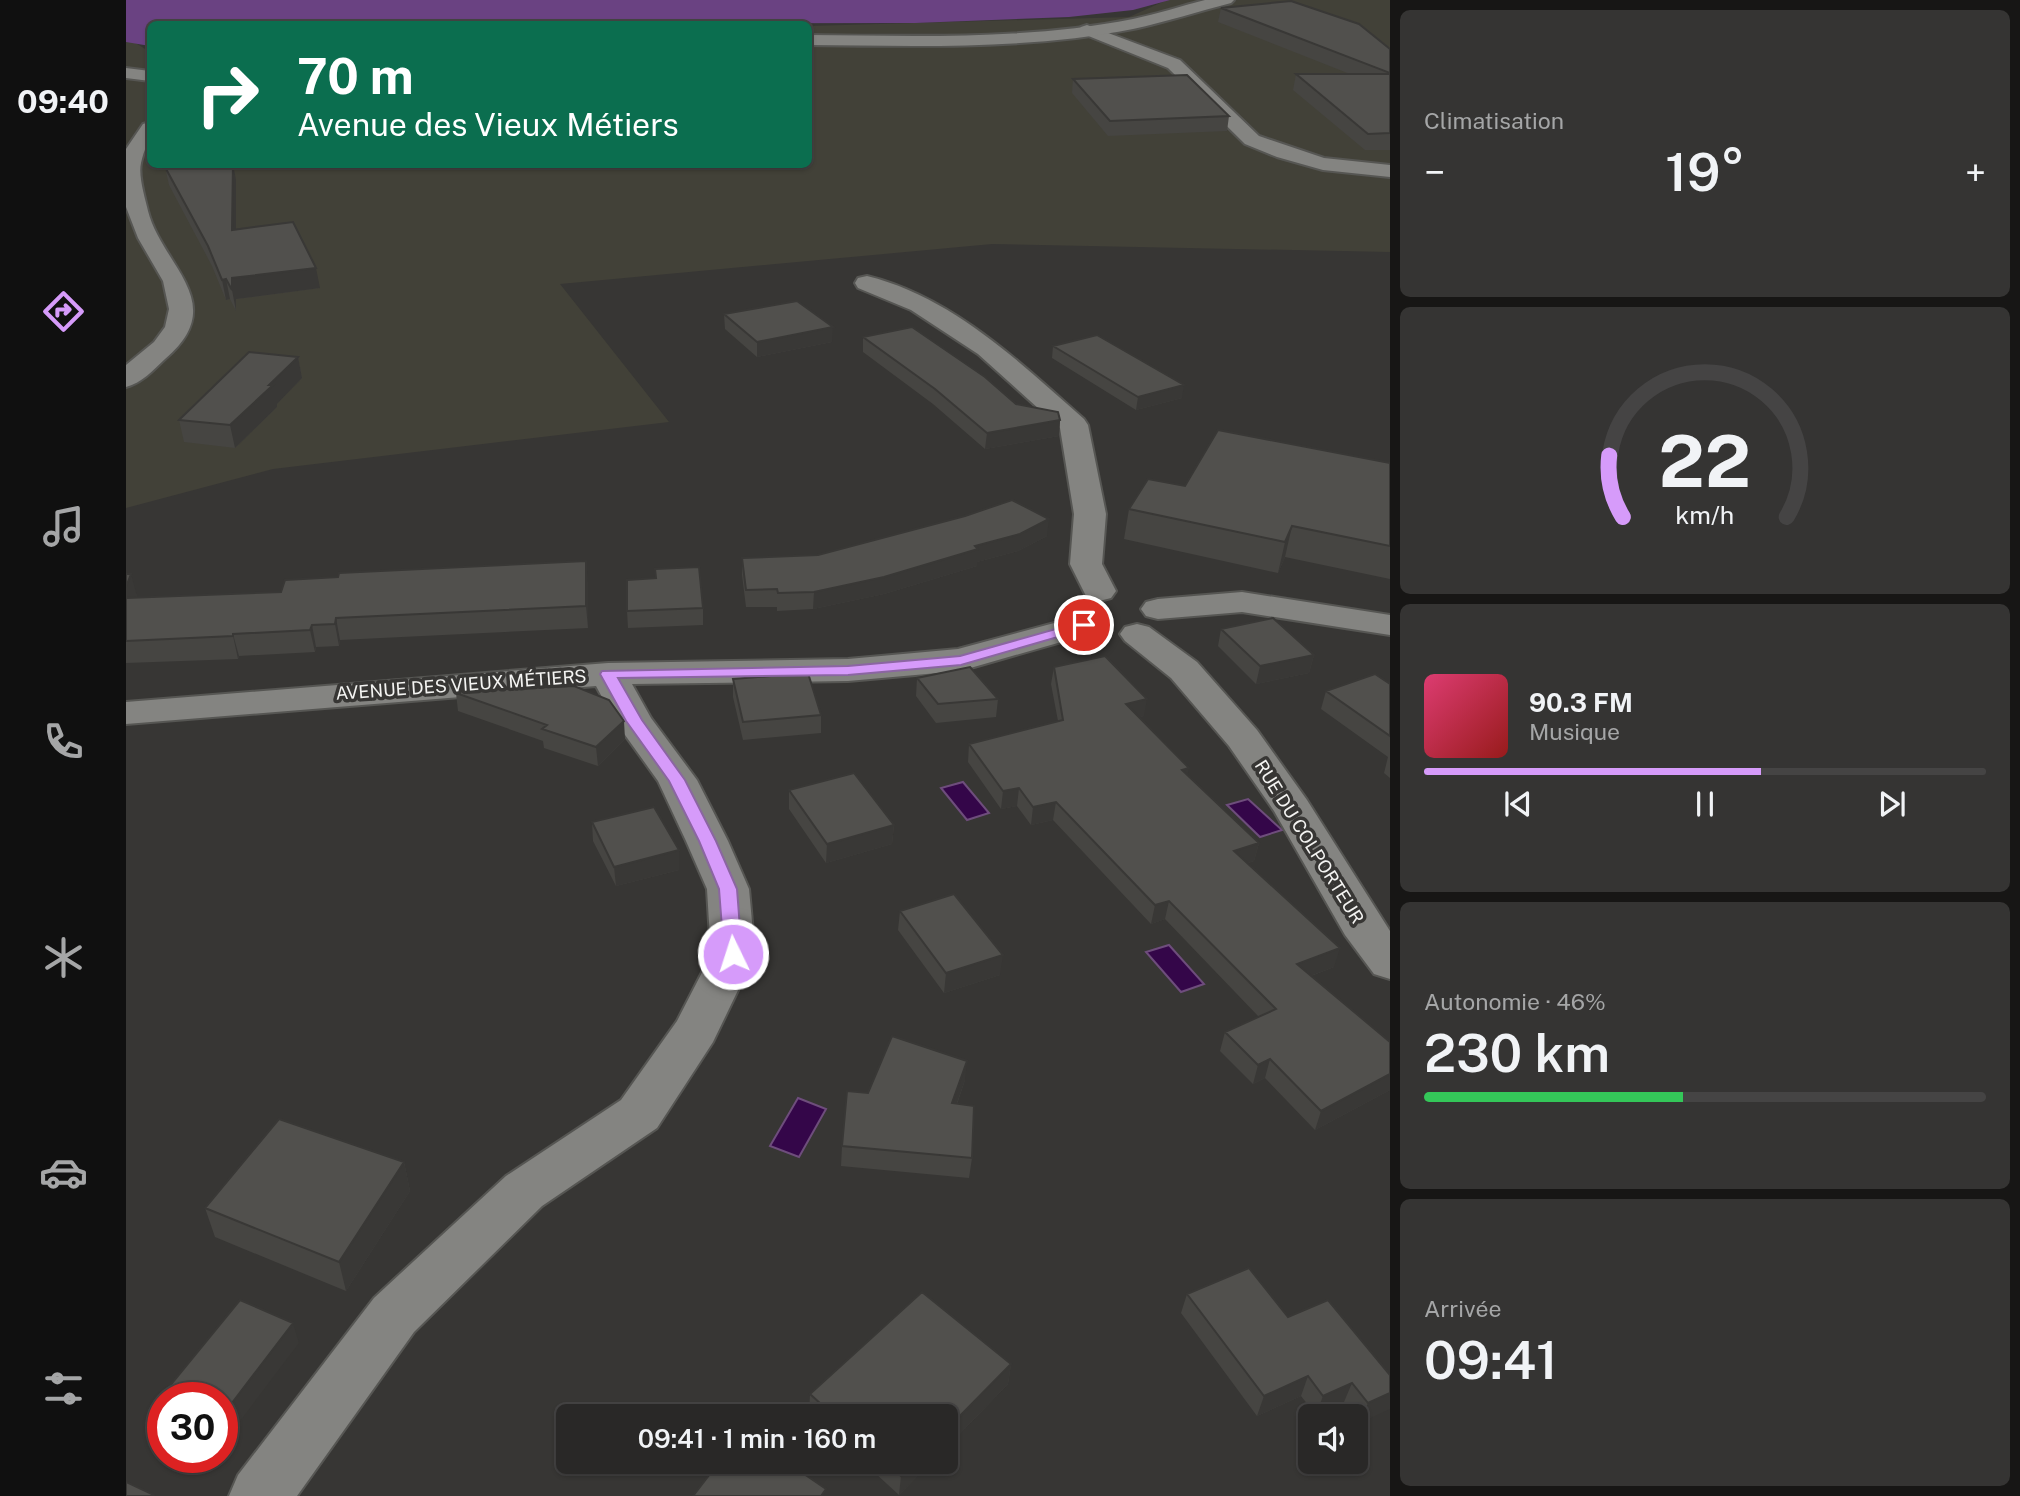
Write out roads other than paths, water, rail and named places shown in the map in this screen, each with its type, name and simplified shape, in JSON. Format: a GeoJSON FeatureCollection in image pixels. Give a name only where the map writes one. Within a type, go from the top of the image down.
{"type":"FeatureCollection","features":[{"type":"Feature","properties":{"kind":"street"},"geometry":{"type":"LineString","coordinates":[[812,40],[960,39],[1087,30],[1133,23],[1226,0]]}},
{"type":"Feature","properties":{"kind":"street"},"geometry":{"type":"LineString","coordinates":[[1087,30],[1174,64],[1252,140],[1284,153],[1323,163],[1390,171]]}},
{"type":"Feature","properties":{"kind":"street"},"geometry":{"type":"LineString","coordinates":[[126,73],[147,76]]}},
{"type":"Feature","properties":{"kind":"street"},"geometry":{"type":"LineString","coordinates":[[126,379],[163,348],[178,327],[181,309],[175,281],[138,214],[129,158],[147,132]]}},
{"type":"Feature","properties":{"kind":"street"},"geometry":{"type":"LineString","coordinates":[[867,283],[920,305],[986,348],[1074,425],[1090,514],[1086,564],[1098,591],[1079,598],[1074,604],[1077,618],[1084,625],[1109,634],[1147,622],[1242,603],[1390,625]]}},
{"type":"Feature","properties":{"kind":"street","name":"RUE DU COLPORTEUR"},"geometry":{"type":"LineString","coordinates":[[1098,591],[1126,592],[1140,596],[1147,622],[1243,738],[1293,809],[1361,924],[1390,964]]}},
{"type":"Feature","properties":{"kind":"street","name":"AVENUE DES VIEUX MÉTIERS"},"geometry":{"type":"LineString","coordinates":[[126,713],[608,674],[848,670],[961,660],[1084,625]]}},
{"type":"Feature","properties":{"kind":"street"},"geometry":{"type":"LineString","coordinates":[[260,1496],[394,1315],[524,1191],[639,1114],[696,1030],[733,954],[728,889],[707,841],[677,780],[634,721],[608,674]]}}]}
